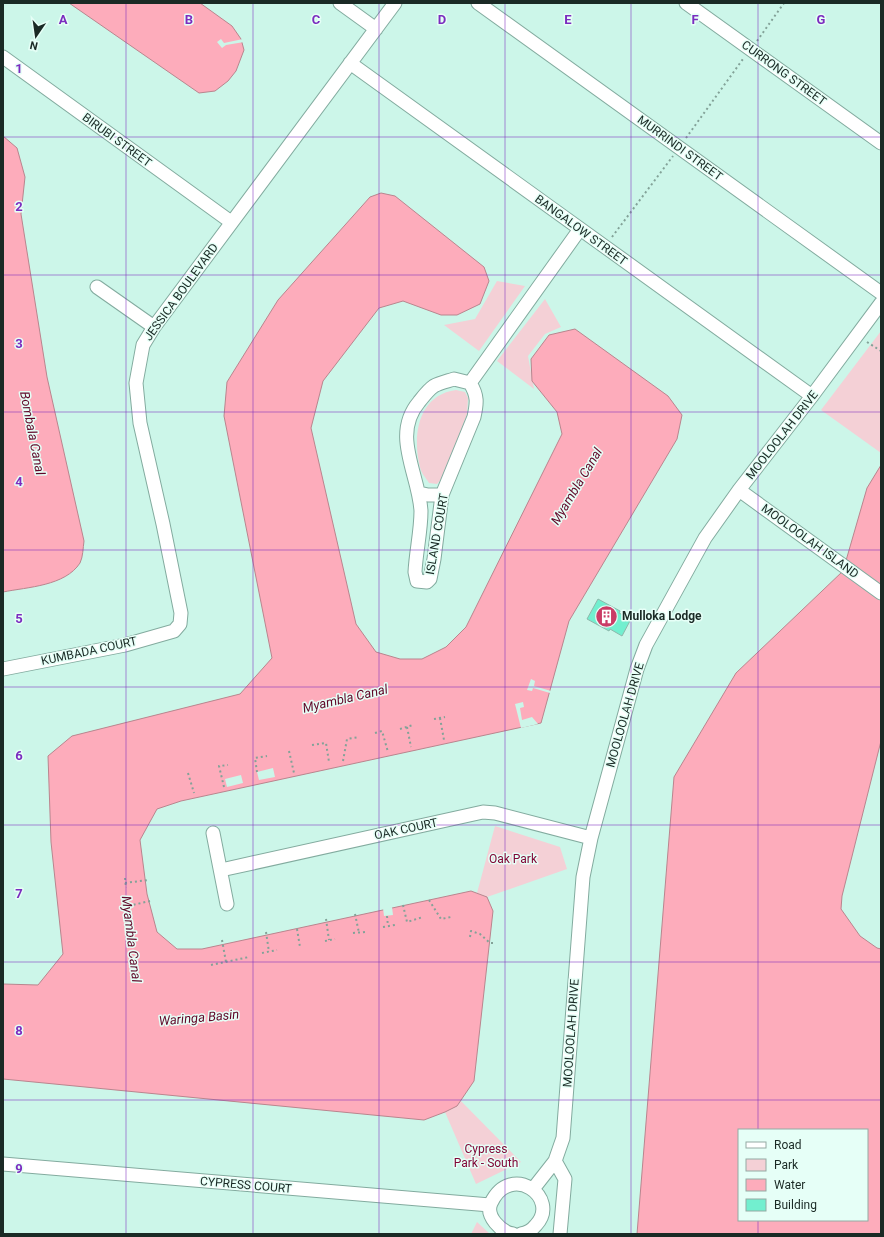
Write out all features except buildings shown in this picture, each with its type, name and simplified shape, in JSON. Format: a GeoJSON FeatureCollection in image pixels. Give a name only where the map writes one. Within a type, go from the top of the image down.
{"type":"FeatureCollection","features":[{"type":"Feature","properties":{"kind":"street"},"geometry":{"type":"LineString","coordinates":[[340,3],[376,29]]}},
{"type":"Feature","properties":{"kind":"street","name":"JESSICA BOULEVARD"},"geometry":{"type":"LineString","coordinates":[[174,631],[180,624],[181,613],[140,423],[136,383],[143,345],[154,327],[231,222],[395,3]]}},
{"type":"Feature","properties":{"kind":"street","name":"MURRINDI STREET"},"geometry":{"type":"LineString","coordinates":[[478,3],[881,293]]}},
{"type":"Feature","properties":{"kind":"street","name":"CURRONG STREET"},"geometry":{"type":"LineString","coordinates":[[686,3],[881,143]]}},
{"type":"Feature","properties":{"kind":"street","name":"BIRUBI STREET"},"geometry":{"type":"LineString","coordinates":[[3,57],[231,222]]}},
{"type":"Feature","properties":{"kind":"street","name":"BANGALOW STREET"},"geometry":{"type":"LineString","coordinates":[[350,63],[812,396]]}},
{"type":"Feature","properties":{"kind":"street"},"geometry":{"type":"LineString","coordinates":[[470,383],[580,229]]}},
{"type":"Feature","properties":{"kind":"street"},"geometry":{"type":"LineString","coordinates":[[97,287],[154,327]]}},
{"type":"Feature","properties":{"kind":"street","name":"MOOLOOLAH DRIVE"},"geometry":{"type":"LineString","coordinates":[[533,1189],[555,1161],[563,1138],[583,877],[591,838],[637,669],[646,645],[702,544],[739,490],[812,396],[881,303]]}},
{"type":"Feature","properties":{"kind":"street","name":"ISLAND COURT"},"geometry":{"type":"LineString","coordinates":[[454,379],[470,383],[476,392],[477,406],[474,418],[442,495],[434,559],[430,579],[427,582],[417,581],[414,576],[421,512],[419,492],[410,463],[405,436],[408,420],[414,408],[434,386],[454,379]]}},
{"type":"Feature","properties":{"kind":"street","name":"MOOLOOLAH ISLAND"},"geometry":{"type":"LineString","coordinates":[[739,490],[881,593]]}},
{"type":"Feature","properties":{"kind":"street"},"geometry":{"type":"LineString","coordinates":[[419,492],[428,495],[442,495]]}},
{"type":"Feature","properties":{"kind":"street","name":"KUMBADA COURT"},"geometry":{"type":"LineString","coordinates":[[3,669],[126,645],[174,631]]}},
{"type":"Feature","properties":{"kind":"street","name":"OAK COURT"},"geometry":{"type":"LineString","coordinates":[[221,870],[483,812],[495,813],[591,838]]}},
{"type":"Feature","properties":{"kind":"street"},"geometry":{"type":"LineString","coordinates":[[213,833],[221,870],[226,904]]}},
{"type":"Feature","properties":{"kind":"street"},"geometry":{"type":"LineString","coordinates":[[555,1161],[565,1179],[560,1234]]}},
{"type":"Feature","properties":{"kind":"street","name":"CYPRESS COURT"},"geometry":{"type":"LineString","coordinates":[[3,1164],[490,1205]]}},
{"type":"Feature","properties":{"kind":"street"},"geometry":{"type":"LineString","coordinates":[[517,1183],[525,1184],[533,1189],[539,1196],[542,1204],[542,1214],[539,1222],[533,1229],[521,1234],[508,1233],[500,1228],[494,1221],[490,1205],[494,1196],[500,1189],[517,1183]]}},
{"type":"Feature","properties":{"kind":"path"},"geometry":{"type":"LineString","coordinates":[[606,248],[784,3]]}},
{"type":"Feature","properties":{"kind":"path"},"geometry":{"type":"LineString","coordinates":[[856,337],[868,342],[881,351]]}},
{"type":"Feature","properties":{"kind":"path"},"geometry":{"type":"LineString","coordinates":[[434,719],[445,717]]}},
{"type":"Feature","properties":{"kind":"path"},"geometry":{"type":"LineString","coordinates":[[440,718],[444,740]]}},
{"type":"Feature","properties":{"kind":"path"},"geometry":{"type":"LineString","coordinates":[[400,728],[413,726]]}},
{"type":"Feature","properties":{"kind":"path"},"geometry":{"type":"LineString","coordinates":[[407,727],[411,747]]}},
{"type":"Feature","properties":{"kind":"path"},"geometry":{"type":"LineString","coordinates":[[375,733],[382,731],[388,752]]}},
{"type":"Feature","properties":{"kind":"path"},"geometry":{"type":"LineString","coordinates":[[342,761],[347,739],[359,737]]}},
{"type":"Feature","properties":{"kind":"path"},"geometry":{"type":"LineString","coordinates":[[312,745],[326,743],[330,762]]}},
{"type":"Feature","properties":{"kind":"path"},"geometry":{"type":"LineString","coordinates":[[289,752],[294,773]]}},
{"type":"Feature","properties":{"kind":"path"},"geometry":{"type":"LineString","coordinates":[[257,772],[255,758],[267,756]]}},
{"type":"Feature","properties":{"kind":"path"},"geometry":{"type":"LineString","coordinates":[[224,787],[219,766],[228,765]]}},
{"type":"Feature","properties":{"kind":"path"},"geometry":{"type":"LineString","coordinates":[[188,773],[194,793]]}},
{"type":"Feature","properties":{"kind":"path"},"geometry":{"type":"LineString","coordinates":[[125,878],[126,888]]}},
{"type":"Feature","properties":{"kind":"path"},"geometry":{"type":"LineString","coordinates":[[126,883],[148,880]]}},
{"type":"Feature","properties":{"kind":"path"},"geometry":{"type":"LineString","coordinates":[[429,900],[441,919],[451,917]]}},
{"type":"Feature","properties":{"kind":"path"},"geometry":{"type":"LineString","coordinates":[[131,920],[128,906],[150,901]]}},
{"type":"Feature","properties":{"kind":"path"},"geometry":{"type":"LineString","coordinates":[[403,905],[407,922],[423,917]]}},
{"type":"Feature","properties":{"kind":"path"},"geometry":{"type":"LineString","coordinates":[[355,914],[358,933]]}},
{"type":"Feature","properties":{"kind":"path"},"geometry":{"type":"LineString","coordinates":[[387,916],[388,926]]}},
{"type":"Feature","properties":{"kind":"path"},"geometry":{"type":"LineString","coordinates":[[326,919],[329,940]]}},
{"type":"Feature","properties":{"kind":"path"},"geometry":{"type":"LineString","coordinates":[[383,926],[395,925]]}},
{"type":"Feature","properties":{"kind":"path"},"geometry":{"type":"LineString","coordinates":[[297,929],[300,947]]}},
{"type":"Feature","properties":{"kind":"path"},"geometry":{"type":"LineString","coordinates":[[470,937],[470,931],[480,934],[490,943],[494,943]]}},
{"type":"Feature","properties":{"kind":"path"},"geometry":{"type":"LineString","coordinates":[[266,932],[269,952]]}},
{"type":"Feature","properties":{"kind":"path"},"geometry":{"type":"LineString","coordinates":[[353,934],[365,932]]}},
{"type":"Feature","properties":{"kind":"path"},"geometry":{"type":"LineString","coordinates":[[325,941],[335,939]]}},
{"type":"Feature","properties":{"kind":"path"},"geometry":{"type":"LineString","coordinates":[[222,940],[226,962]]}},
{"type":"Feature","properties":{"kind":"path"},"geometry":{"type":"LineString","coordinates":[[262,954],[277,950]]}},
{"type":"Feature","properties":{"kind":"path"},"geometry":{"type":"LineString","coordinates":[[212,965],[250,957]]}},
{"type":"Feature","properties":{"kind":"green space"},"geometry":{"type":"Polygon","coordinates":[[[497,281],[525,286],[479,351],[444,325],[475,319],[497,281]]]}},
{"type":"Feature","properties":{"kind":"green space"},"geometry":{"type":"Polygon","coordinates":[[[545,299],[561,327],[545,334],[528,356],[534,389],[497,361],[545,299]]]}},
{"type":"Feature","properties":{"kind":"green space"},"geometry":{"type":"Polygon","coordinates":[[[881,331],[881,453],[821,410],[881,331]]]}},
{"type":"Feature","properties":{"kind":"green space"},"geometry":{"type":"Polygon","coordinates":[[[456,390],[465,392],[468,398],[467,414],[445,475],[437,484],[429,483],[421,471],[418,455],[418,430],[421,419],[426,408],[433,400],[443,393],[456,390]]]}},
{"type":"Feature","properties":{"kind":"green space","name":"Oak Park"},"geometry":{"type":"Polygon","coordinates":[[[495,826],[560,847],[567,869],[487,897],[477,893],[495,826]]]}},
{"type":"Feature","properties":{"kind":"green space","name":"Cypress Park - South"},"geometry":{"type":"Polygon","coordinates":[[[461,1101],[521,1162],[476,1184],[445,1112],[457,1106],[461,1101]]]}},
{"type":"Feature","properties":{"kind":"green space"},"geometry":{"type":"Polygon","coordinates":[[[477,1222],[490,1234],[471,1234],[477,1222]]]}},
{"type":"Feature","properties":{"kind":"water"},"geometry":{"type":"Polygon","coordinates":[[[69,3],[200,3],[232,26],[241,39],[244,50],[236,71],[228,81],[215,91],[199,93],[69,3]]]}},
{"type":"Feature","properties":{"kind":"water","name":"Bombala Canal"},"geometry":{"type":"Polygon","coordinates":[[[3,136],[17,148],[25,177],[21,214],[47,377],[84,541],[80,563],[65,577],[34,587],[3,592],[3,136]]]}},
{"type":"Feature","properties":{"kind":"water"},"geometry":{"type":"Polygon","coordinates":[[[381,193],[395,196],[484,267],[489,281],[480,304],[457,315],[441,315],[403,301],[379,308],[323,381],[311,428],[356,624],[376,652],[400,659],[422,659],[446,647],[466,627],[562,434],[557,412],[532,381],[531,359],[549,335],[575,329],[668,396],[682,415],[677,439],[569,621],[541,723],[181,801],[157,809],[140,840],[147,894],[157,932],[177,949],[202,949],[471,891],[487,897],[493,911],[474,1081],[457,1106],[424,1120],[3,1079],[3,984],[38,985],[63,954],[51,842],[48,756],[72,736],[240,694],[272,658],[224,416],[227,382],[278,300],[370,197],[381,193]]]}},
{"type":"Feature","properties":{"kind":"water"},"geometry":{"type":"Polygon","coordinates":[[[881,465],[881,741],[842,896],[841,909],[860,936],[877,948],[881,949],[881,1234],[637,1234],[674,777],[736,673],[843,571],[867,488],[881,465]]]}},
{"type":"Feature","properties":{"kind":"pier"},"geometry":{"type":"Polygon","coordinates":[[[221,39],[224,43],[243,39],[244,42],[226,45],[222,48],[217,42],[221,39]]]}},
{"type":"Feature","properties":{"kind":"pier"},"geometry":{"type":"Polygon","coordinates":[[[531,679],[535,681],[534,686],[551,691],[550,693],[533,688],[532,691],[527,690],[531,679]]]}},
{"type":"Feature","properties":{"kind":"pier"},"geometry":{"type":"Polygon","coordinates":[[[523,702],[524,707],[520,708],[522,720],[532,717],[538,724],[521,728],[515,704],[523,702]]]}},
{"type":"Feature","properties":{"kind":"pier"},"geometry":{"type":"Polygon","coordinates":[[[273,768],[275,777],[259,780],[257,772],[273,768]]]}},
{"type":"Feature","properties":{"kind":"pier"},"geometry":{"type":"Polygon","coordinates":[[[241,775],[243,783],[227,787],[225,779],[241,775]]]}},
{"type":"Feature","properties":{"kind":"pier"},"geometry":{"type":"Polygon","coordinates":[[[392,907],[393,915],[384,916],[383,908],[392,907]]]}},
{"type":"Feature","properties":{"kind":"place","name":"Mulloka Lodge"},"geometry":{"type":"Point","coordinates":[607,616]}},
{"type":"Feature","properties":{"kind":"water label","name":"Myambla Canal"},"geometry":{"type":"Point","coordinates":[576,486]}},
{"type":"Feature","properties":{"kind":"water label","name":"Myambla Canal"},"geometry":{"type":"Point","coordinates":[345,698]}},
{"type":"Feature","properties":{"kind":"water label","name":"Myambla Canal"},"geometry":{"type":"Point","coordinates":[132,939]}},
{"type":"Feature","properties":{"kind":"water label","name":"Waringa Basin"},"geometry":{"type":"Point","coordinates":[199,1017]}}]}
